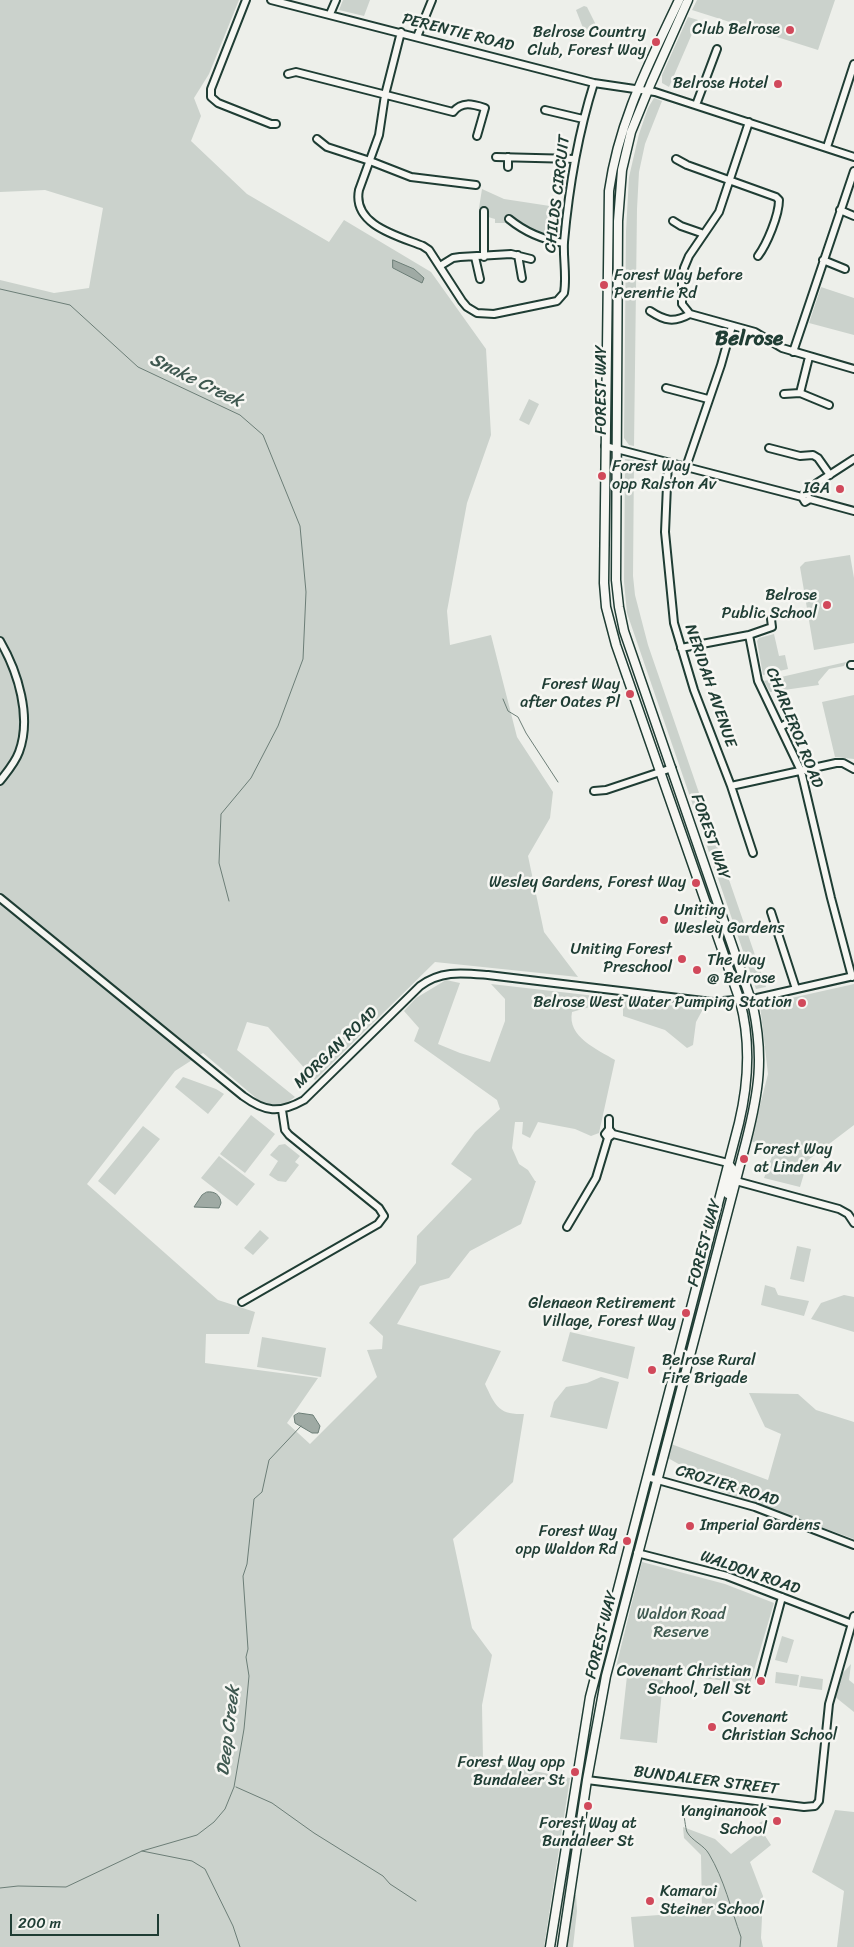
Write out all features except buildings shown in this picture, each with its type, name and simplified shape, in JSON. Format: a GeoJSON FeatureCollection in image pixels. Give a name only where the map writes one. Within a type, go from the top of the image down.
{"type":"FeatureCollection","features":[{"type":"Feature","properties":{"kind":"main road","name":"FOREST WAY"},"geometry":{"type":"LineString","coordinates":[[550,1947],[590,1697],[744,1103],[747,1079],[748,1047],[740,1001],[616,645],[606,607],[604,564],[608,201],[620,136],[638,90],[679,0]]}},
{"type":"Feature","properties":{"kind":"main road","name":"FOREST WAY"},"geometry":{"type":"LineString","coordinates":[[562,1947],[587,1780],[606,1676],[656,1479],[751,1124],[757,1096],[760,1064],[757,1026],[751,999],[628,643],[618,607],[616,580],[619,192],[628,142],[648,90],[688,0]]}},
{"type":"Feature","properties":{"kind":"main road"},"geometry":{"type":"LineString","coordinates":[[727,1214],[726,1205],[733,1170],[728,1163],[734,1162],[738,1157],[745,1134],[751,1124]]}},
{"type":"Feature","properties":{"kind":"street"},"geometry":{"type":"LineString","coordinates":[[246,0],[212,89],[211,97],[218,103],[271,124],[276,124]]}},
{"type":"Feature","properties":{"kind":"street","name":"PERENTIE ROAD"},"geometry":{"type":"LineString","coordinates":[[271,0],[594,83],[648,90],[854,157]]}},
{"type":"Feature","properties":{"kind":"street"},"geometry":{"type":"LineString","coordinates":[[330,14],[336,0]]}},
{"type":"Feature","properties":{"kind":"street"},"geometry":{"type":"LineString","coordinates":[[417,37],[432,0]]}},
{"type":"Feature","properties":{"kind":"street","name":"CHILDS CIRCUIT"},"geometry":{"type":"LineString","coordinates":[[400,32],[385,95],[379,135],[357,197],[363,212],[375,226],[429,250],[467,307],[477,313],[494,314],[561,298],[565,288],[564,242],[568,202],[583,119],[594,83]]}},
{"type":"Feature","properties":{"kind":"street"},"geometry":{"type":"LineString","coordinates":[[696,105],[717,49]]}},
{"type":"Feature","properties":{"kind":"street"},"geometry":{"type":"LineString","coordinates":[[827,147],[854,64]]}},
{"type":"Feature","properties":{"kind":"street"},"geometry":{"type":"LineString","coordinates":[[288,74],[296,72],[453,112],[458,107],[468,103],[485,108],[477,136]]}},
{"type":"Feature","properties":{"kind":"street"},"geometry":{"type":"LineString","coordinates":[[546,110],[583,119]]}},
{"type":"Feature","properties":{"kind":"street"},"geometry":{"type":"LineString","coordinates":[[749,122],[719,212],[689,256],[682,280],[682,304],[690,314],[763,336],[782,348],[793,352],[854,369]]}},
{"type":"Feature","properties":{"kind":"street"},"geometry":{"type":"LineString","coordinates":[[318,139],[327,147],[370,160],[419,179],[476,185]]}},
{"type":"Feature","properties":{"kind":"street"},"geometry":{"type":"LineString","coordinates":[[496,157],[575,159]]}},
{"type":"Feature","properties":{"kind":"street"},"geometry":{"type":"LineString","coordinates":[[508,158],[508,167]]}},
{"type":"Feature","properties":{"kind":"street"},"geometry":{"type":"LineString","coordinates":[[676,159],[687,165],[772,194],[779,200],[764,248],[758,256]]}},
{"type":"Feature","properties":{"kind":"street"},"geometry":{"type":"LineString","coordinates":[[793,352],[854,171]]}},
{"type":"Feature","properties":{"kind":"street"},"geometry":{"type":"LineString","coordinates":[[840,210],[854,216]]}},
{"type":"Feature","properties":{"kind":"street"},"geometry":{"type":"LineString","coordinates":[[484,211],[484,257]]}},
{"type":"Feature","properties":{"kind":"street"},"geometry":{"type":"LineString","coordinates":[[510,219],[526,231],[548,240],[564,242]]}},
{"type":"Feature","properties":{"kind":"street"},"geometry":{"type":"LineString","coordinates":[[673,222],[704,234]]}},
{"type":"Feature","properties":{"kind":"street"},"geometry":{"type":"LineString","coordinates":[[440,266],[452,258],[518,255],[531,259]]}},
{"type":"Feature","properties":{"kind":"street"},"geometry":{"type":"LineString","coordinates":[[518,255],[522,278]]}},
{"type":"Feature","properties":{"kind":"street"},"geometry":{"type":"LineString","coordinates":[[475,257],[480,279]]}},
{"type":"Feature","properties":{"kind":"street"},"geometry":{"type":"LineString","coordinates":[[824,260],[845,269]]}},
{"type":"Feature","properties":{"kind":"street"},"geometry":{"type":"LineString","coordinates":[[650,311],[668,320],[679,320],[690,314]]}},
{"type":"Feature","properties":{"kind":"street"},"geometry":{"type":"LineString","coordinates":[[686,467],[721,365],[732,326]]}},
{"type":"Feature","properties":{"kind":"street"},"geometry":{"type":"LineString","coordinates":[[800,393],[809,357]]}},
{"type":"Feature","properties":{"kind":"street"},"geometry":{"type":"LineString","coordinates":[[666,388],[708,399]]}},
{"type":"Feature","properties":{"kind":"street"},"geometry":{"type":"LineString","coordinates":[[784,394],[800,393],[829,405]]}},
{"type":"Feature","properties":{"kind":"street"},"geometry":{"type":"LineString","coordinates":[[606,446],[807,497],[854,512]]}},
{"type":"Feature","properties":{"kind":"street"},"geometry":{"type":"LineString","coordinates":[[769,448],[800,456],[813,455],[818,458],[830,475]]}},
{"type":"Feature","properties":{"kind":"street"},"geometry":{"type":"LineString","coordinates":[[807,497],[813,486],[854,459]]}},
{"type":"Feature","properties":{"kind":"street","name":"NERIDAH AVENUE"},"geometry":{"type":"LineString","coordinates":[[668,462],[665,532],[674,623],[694,690],[731,786],[753,853]]}},
{"type":"Feature","properties":{"kind":"street"},"geometry":{"type":"LineString","coordinates":[[681,648],[749,635],[772,627],[771,619]]}},
{"type":"Feature","properties":{"kind":"street","name":"CHARLEROI ROAD"},"geometry":{"type":"LineString","coordinates":[[749,635],[758,681],[801,771],[831,898],[853,976]]}},
{"type":"Feature","properties":{"kind":"street"},"geometry":{"type":"LineString","coordinates":[[0,641],[6,650],[16,677],[25,720],[19,753],[0,780]]}},
{"type":"Feature","properties":{"kind":"street"},"geometry":{"type":"LineString","coordinates":[[781,727],[792,720]]}},
{"type":"Feature","properties":{"kind":"street"},"geometry":{"type":"LineString","coordinates":[[731,786],[839,763],[854,769]]}},
{"type":"Feature","properties":{"kind":"street"},"geometry":{"type":"LineString","coordinates":[[594,792],[606,790],[672,768]]}},
{"type":"Feature","properties":{"kind":"street"},"geometry":{"type":"LineString","coordinates":[[0,898],[243,1096],[264,1108],[282,1110],[285,1130],[288,1135],[379,1208],[384,1216],[378,1224],[242,1302]]}},
{"type":"Feature","properties":{"kind":"street"},"geometry":{"type":"LineString","coordinates":[[772,912],[796,989]]}},
{"type":"Feature","properties":{"kind":"street","name":"MORGAN ROAD"},"geometry":{"type":"LineString","coordinates":[[282,1110],[304,1100],[420,986],[441,974],[456,972],[488,975],[705,1002],[740,1001],[853,976]]}},
{"type":"Feature","properties":{"kind":"street"},"geometry":{"type":"LineString","coordinates":[[567,1227],[596,1178],[610,1134],[609,1119]]}},
{"type":"Feature","properties":{"kind":"street"},"geometry":{"type":"LineString","coordinates":[[610,1134],[728,1163]]}},
{"type":"Feature","properties":{"kind":"street"},"geometry":{"type":"LineString","coordinates":[[736,1181],[839,1209],[848,1214],[854,1223]]}},
{"type":"Feature","properties":{"kind":"street","name":"CROZIER ROAD"},"geometry":{"type":"LineString","coordinates":[[647,1477],[755,1507],[854,1546]]}},
{"type":"Feature","properties":{"kind":"street","name":"WALDON ROAD"},"geometry":{"type":"LineString","coordinates":[[637,1553],[727,1576],[852,1624]]}},
{"type":"Feature","properties":{"kind":"street"},"geometry":{"type":"LineString","coordinates":[[760,1679],[782,1597]]}},
{"type":"Feature","properties":{"kind":"street"},"geometry":{"type":"LineString","coordinates":[[852,1624],[854,1616]]}},
{"type":"Feature","properties":{"kind":"street","name":"BUNDALEER STREET"},"geometry":{"type":"LineString","coordinates":[[587,1780],[804,1807],[815,1806],[819,1801],[829,1704],[852,1624]]}},
{"type":"Feature","properties":{"kind":"green space"},"geometry":{"type":"Polygon","coordinates":[[[0,0],[239,0],[209,74],[194,98],[201,116],[191,141],[247,194],[329,242],[344,220],[431,272],[486,349],[491,435],[467,503],[447,611],[450,645],[491,635],[517,737],[553,792],[550,818],[528,856],[544,932],[578,977],[435,962],[315,1080],[268,1027],[247,1022],[237,1050],[295,1097],[285,1104],[263,1104],[203,1053],[175,1071],[87,1184],[218,1300],[255,1312],[249,1334],[206,1334],[205,1363],[318,1378],[287,1423],[310,1444],[377,1377],[367,1350],[382,1349],[383,1336],[369,1323],[416,1263],[417,1236],[472,1179],[451,1164],[475,1132],[500,1109],[497,1100],[414,1041],[419,1028],[404,1011],[416,998],[446,980],[460,983],[438,1044],[490,1062],[505,1021],[505,999],[491,984],[613,998],[614,1000],[572,1012],[574,1028],[579,1035],[592,1047],[615,1060],[599,1133],[591,1136],[575,1129],[538,1122],[530,1138],[522,1134],[523,1122],[515,1122],[512,1148],[519,1164],[528,1170],[536,1181],[521,1224],[470,1251],[449,1278],[420,1286],[397,1324],[501,1351],[485,1384],[498,1407],[508,1413],[524,1414],[513,1482],[453,1539],[472,1628],[492,1655],[482,1705],[483,1761],[570,1778],[544,1947],[0,1947],[0,280],[54,293],[89,288],[103,208],[45,190],[0,192],[0,0]]]}},
{"type":"Feature","properties":{"kind":"green space"},"geometry":{"type":"Polygon","coordinates":[[[343,0],[370,0],[364,16],[339,10],[343,0]]]}},
{"type":"Feature","properties":{"kind":"green space","name":"Club Belrose"},"geometry":{"type":"Polygon","coordinates":[[[697,0],[835,0],[818,50],[692,10],[697,0]]]}},
{"type":"Feature","properties":{"kind":"green space"},"geometry":{"type":"Polygon","coordinates":[[[584,6],[587,7],[596,25],[595,29],[585,33],[576,10],[584,6]]]}},
{"type":"Feature","properties":{"kind":"green space"},"geometry":{"type":"Polygon","coordinates":[[[688,17],[698,20],[669,87],[662,83],[662,75],[688,17]]]}},
{"type":"Feature","properties":{"kind":"green space"},"geometry":{"type":"Polygon","coordinates":[[[654,98],[662,101],[645,144],[639,172],[634,446],[629,445],[624,438],[626,231],[629,177],[639,134],[648,108],[654,98]]]}},
{"type":"Feature","properties":{"kind":"green space"},"geometry":{"type":"Polygon","coordinates":[[[482,189],[504,199],[563,208],[561,234],[557,238],[539,232],[527,227],[511,216],[507,223],[495,223],[495,219],[488,217],[487,209],[479,208],[482,189]]]}},
{"type":"Feature","properties":{"kind":"green space"},"geometry":{"type":"Polygon","coordinates":[[[821,287],[854,298],[854,335],[809,323],[821,287]]]}},
{"type":"Feature","properties":{"kind":"green space"},"geometry":{"type":"Polygon","coordinates":[[[529,399],[539,404],[529,425],[519,420],[529,399]]]}},
{"type":"Feature","properties":{"kind":"green space"},"geometry":{"type":"Polygon","coordinates":[[[625,459],[634,460],[633,576],[635,595],[648,645],[766,987],[756,989],[627,613],[624,582],[625,459]]]}},
{"type":"Feature","properties":{"kind":"green space","name":"Belrose Public School"},"geometry":{"type":"Polygon","coordinates":[[[850,555],[854,578],[854,643],[814,650],[800,567],[805,562],[850,555]]]}},
{"type":"Feature","properties":{"kind":"green space"},"geometry":{"type":"Polygon","coordinates":[[[774,634],[779,656],[785,655],[788,669],[763,675],[757,641],[759,638],[774,634]]]}},
{"type":"Feature","properties":{"kind":"green space"},"geometry":{"type":"Polygon","coordinates":[[[846,662],[844,666],[829,669],[818,682],[819,685],[770,692],[764,681],[846,662]]]}},
{"type":"Feature","properties":{"kind":"green space"},"geometry":{"type":"Polygon","coordinates":[[[854,695],[854,759],[835,757],[822,702],[854,695]]]}},
{"type":"Feature","properties":{"kind":"green space"},"geometry":{"type":"Polygon","coordinates":[[[854,984],[854,1125],[808,1160],[800,1187],[764,1178],[774,1151],[751,1141],[768,1074],[760,1005],[854,984]]]}},
{"type":"Feature","properties":{"kind":"green space"},"geometry":{"type":"Polygon","coordinates":[[[623,1000],[703,1009],[696,1022],[693,1045],[687,1048],[665,1030],[623,1016],[623,1000]]]}},
{"type":"Feature","properties":{"kind":"green space"},"geometry":{"type":"Polygon","coordinates":[[[183,1077],[216,1089],[224,1094],[208,1114],[175,1087],[183,1077]]]}},
{"type":"Feature","properties":{"kind":"green space"},"geometry":{"type":"Polygon","coordinates":[[[251,1115],[275,1134],[245,1173],[220,1154],[251,1115]]]}},
{"type":"Feature","properties":{"kind":"green space"},"geometry":{"type":"Polygon","coordinates":[[[143,1126],[160,1139],[115,1195],[98,1181],[143,1126]]]}},
{"type":"Feature","properties":{"kind":"green space"},"geometry":{"type":"Polygon","coordinates":[[[285,1144],[300,1156],[295,1162],[299,1165],[286,1182],[278,1181],[269,1175],[278,1161],[270,1155],[279,1145],[285,1144]]]}},
{"type":"Feature","properties":{"kind":"green space"},"geometry":{"type":"Polygon","coordinates":[[[219,1156],[255,1184],[237,1206],[201,1178],[219,1156]]]}},
{"type":"Feature","properties":{"kind":"green space"},"geometry":{"type":"Polygon","coordinates":[[[260,1230],[269,1238],[253,1255],[244,1248],[260,1230]]]}},
{"type":"Feature","properties":{"kind":"green space"},"geometry":{"type":"Polygon","coordinates":[[[797,1246],[811,1249],[804,1282],[790,1279],[797,1246]]]}},
{"type":"Feature","properties":{"kind":"green space"},"geometry":{"type":"Polygon","coordinates":[[[765,1285],[775,1288],[778,1295],[809,1301],[804,1316],[761,1305],[765,1285]]]}},
{"type":"Feature","properties":{"kind":"green space"},"geometry":{"type":"Polygon","coordinates":[[[844,1295],[854,1297],[854,1332],[811,1319],[821,1303],[844,1295]]]}},
{"type":"Feature","properties":{"kind":"green space"},"geometry":{"type":"Polygon","coordinates":[[[570,1332],[635,1347],[628,1379],[562,1361],[570,1332]]]}},
{"type":"Feature","properties":{"kind":"green space"},"geometry":{"type":"Polygon","coordinates":[[[262,1337],[326,1348],[321,1377],[257,1367],[262,1337]]]}},
{"type":"Feature","properties":{"kind":"green space"},"geometry":{"type":"Polygon","coordinates":[[[601,1377],[619,1382],[607,1429],[550,1417],[554,1402],[566,1387],[587,1383],[601,1377]]]}},
{"type":"Feature","properties":{"kind":"green space"},"geometry":{"type":"Polygon","coordinates":[[[749,1393],[798,1394],[816,1410],[854,1422],[854,1539],[682,1477],[682,1466],[668,1458],[671,1444],[768,1480],[781,1434],[765,1427],[749,1393]]]}},
{"type":"Feature","properties":{"kind":"green space","name":"Waldon Road Reserve"},"geometry":{"type":"Polygon","coordinates":[[[642,1562],[725,1584],[774,1603],[750,1684],[616,1667],[642,1562]]]}},
{"type":"Feature","properties":{"kind":"green space"},"geometry":{"type":"Polygon","coordinates":[[[782,1636],[794,1640],[787,1663],[775,1660],[782,1636]]]}},
{"type":"Feature","properties":{"kind":"green space"},"geometry":{"type":"Polygon","coordinates":[[[851,1664],[849,1680],[854,1684],[854,1712],[834,1696],[842,1674],[851,1664]]]}},
{"type":"Feature","properties":{"kind":"green space"},"geometry":{"type":"Polygon","coordinates":[[[776,1672],[799,1675],[797,1686],[775,1683],[776,1672]]]}},
{"type":"Feature","properties":{"kind":"green space"},"geometry":{"type":"Polygon","coordinates":[[[627,1676],[663,1680],[657,1743],[620,1739],[627,1676]]]}},
{"type":"Feature","properties":{"kind":"green space"},"geometry":{"type":"Polygon","coordinates":[[[801,1676],[823,1679],[822,1690],[799,1687],[801,1676]]]}},
{"type":"Feature","properties":{"kind":"green space"},"geometry":{"type":"Polygon","coordinates":[[[835,1810],[854,1812],[854,1947],[837,1947],[844,1891],[812,1872],[835,1810]]]}},
{"type":"Feature","properties":{"kind":"green space"},"geometry":{"type":"Polygon","coordinates":[[[763,1821],[768,1828],[762,1831],[771,1845],[750,1862],[763,1896],[761,1938],[763,1947],[634,1947],[631,1917],[702,1912],[701,1855],[684,1838],[683,1827],[715,1839],[731,1854],[762,1830],[759,1823],[763,1821]]]}},
{"type":"Feature","properties":{"kind":"green space"},"geometry":{"type":"Polygon","coordinates":[[[573,1895],[576,1895],[577,1911],[573,1947],[566,1947],[573,1895]]]}},
{"type":"Feature","properties":{"kind":"shaded area"},"geometry":{"type":"Polygon","coordinates":[[[393,260],[414,269],[424,278],[422,283],[393,268],[393,260]]]}},
{"type":"Feature","properties":{"kind":"shaded area"},"geometry":{"type":"Polygon","coordinates":[[[207,1192],[215,1193],[218,1196],[221,1203],[219,1208],[194,1207],[202,1195],[207,1192]]]}},
{"type":"Feature","properties":{"kind":"shaded area"},"geometry":{"type":"Polygon","coordinates":[[[299,1413],[313,1415],[320,1426],[318,1433],[312,1433],[295,1423],[294,1416],[299,1413]]]}},
{"type":"Feature","properties":{"kind":"waterway","name":"Snake Creek"},"geometry":{"type":"LineString","coordinates":[[0,289],[70,305],[138,367],[240,415],[263,435],[300,526],[306,592],[303,659],[278,726],[251,778],[221,814],[219,863],[229,901]]}},
{"type":"Feature","properties":{"kind":"waterway"},"geometry":{"type":"LineString","coordinates":[[503,699],[508,711],[518,717],[526,733],[558,782]]}},
{"type":"Feature","properties":{"kind":"waterway","name":"Deep Creek"},"geometry":{"type":"LineString","coordinates":[[0,1888],[18,1886],[66,1887],[142,1851],[197,1835],[214,1822],[225,1809],[234,1787],[244,1729],[249,1676],[246,1657],[248,1649],[243,1576],[247,1564],[254,1499],[262,1492],[269,1460],[301,1426]]}},
{"type":"Feature","properties":{"kind":"waterway"},"geometry":{"type":"LineString","coordinates":[[236,1787],[272,1803],[314,1833],[383,1876],[390,1884],[416,1901]]}},
{"type":"Feature","properties":{"kind":"waterway"},"geometry":{"type":"LineString","coordinates":[[682,1809],[687,1832],[707,1851],[719,1874],[741,1937],[740,1947]]}},
{"type":"Feature","properties":{"kind":"waterway"},"geometry":{"type":"LineString","coordinates":[[142,1851],[192,1861],[205,1869],[233,1926],[240,1947]]}},
{"type":"Feature","properties":{"kind":"place","name":"Club Belrose"},"geometry":{"type":"Point","coordinates":[790,30]}},
{"type":"Feature","properties":{"kind":"place","name":"Belrose Country Club, Forest Way"},"geometry":{"type":"Point","coordinates":[656,42]}},
{"type":"Feature","properties":{"kind":"place","name":"Belrose Hotel"},"geometry":{"type":"Point","coordinates":[778,84]}},
{"type":"Feature","properties":{"kind":"place","name":"Forest Way before Perentie Rd"},"geometry":{"type":"Point","coordinates":[604,285]}},
{"type":"Feature","properties":{"kind":"place","name":"Forest Way opp Ralston Av"},"geometry":{"type":"Point","coordinates":[602,476]}},
{"type":"Feature","properties":{"kind":"place","name":"IGA"},"geometry":{"type":"Point","coordinates":[840,489]}},
{"type":"Feature","properties":{"kind":"place","name":"Belrose Public School"},"geometry":{"type":"Point","coordinates":[827,605]}},
{"type":"Feature","properties":{"kind":"place","name":"Forest Way after Oates Pl"},"geometry":{"type":"Point","coordinates":[630,694]}},
{"type":"Feature","properties":{"kind":"place","name":"Wesley Gardens, Forest Way"},"geometry":{"type":"Point","coordinates":[696,883]}},
{"type":"Feature","properties":{"kind":"place","name":"Uniting Wesley Gardens"},"geometry":{"type":"Point","coordinates":[664,920]}},
{"type":"Feature","properties":{"kind":"place","name":"Uniting Forest Preschool"},"geometry":{"type":"Point","coordinates":[682,959]}},
{"type":"Feature","properties":{"kind":"place","name":"The Way @ Belrose"},"geometry":{"type":"Point","coordinates":[697,970]}},
{"type":"Feature","properties":{"kind":"place","name":"Belrose West Water Pumping Station"},"geometry":{"type":"Point","coordinates":[802,1003]}},
{"type":"Feature","properties":{"kind":"place","name":"Forest Way at Linden Av"},"geometry":{"type":"Point","coordinates":[744,1159]}},
{"type":"Feature","properties":{"kind":"place","name":"Glenaeon Retirement Village, Forest Way"},"geometry":{"type":"Point","coordinates":[686,1313]}},
{"type":"Feature","properties":{"kind":"place","name":"Belrose Rural Fire Brigade"},"geometry":{"type":"Point","coordinates":[652,1370]}},
{"type":"Feature","properties":{"kind":"place","name":"Imperial Gardens"},"geometry":{"type":"Point","coordinates":[690,1526]}},
{"type":"Feature","properties":{"kind":"place","name":"Forest Way opp Waldon Rd"},"geometry":{"type":"Point","coordinates":[627,1541]}},
{"type":"Feature","properties":{"kind":"place","name":"Covenant Christian School, Dell St"},"geometry":{"type":"Point","coordinates":[761,1681]}},
{"type":"Feature","properties":{"kind":"place","name":"Covenant Christian School"},"geometry":{"type":"Point","coordinates":[712,1727]}},
{"type":"Feature","properties":{"kind":"place","name":"Forest Way opp Bundaleer St"},"geometry":{"type":"Point","coordinates":[575,1772]}},
{"type":"Feature","properties":{"kind":"place","name":"Forest Way at Bundaleer St"},"geometry":{"type":"Point","coordinates":[588,1806]}},
{"type":"Feature","properties":{"kind":"place","name":"Yanginanook School"},"geometry":{"type":"Point","coordinates":[777,1821]}},
{"type":"Feature","properties":{"kind":"place","name":"Kamaroi Steiner School"},"geometry":{"type":"Point","coordinates":[650,1901]}},
{"type":"Feature","properties":{"kind":"district","name":"Belrose"},"geometry":{"type":"Point","coordinates":[749,340]}}]}
